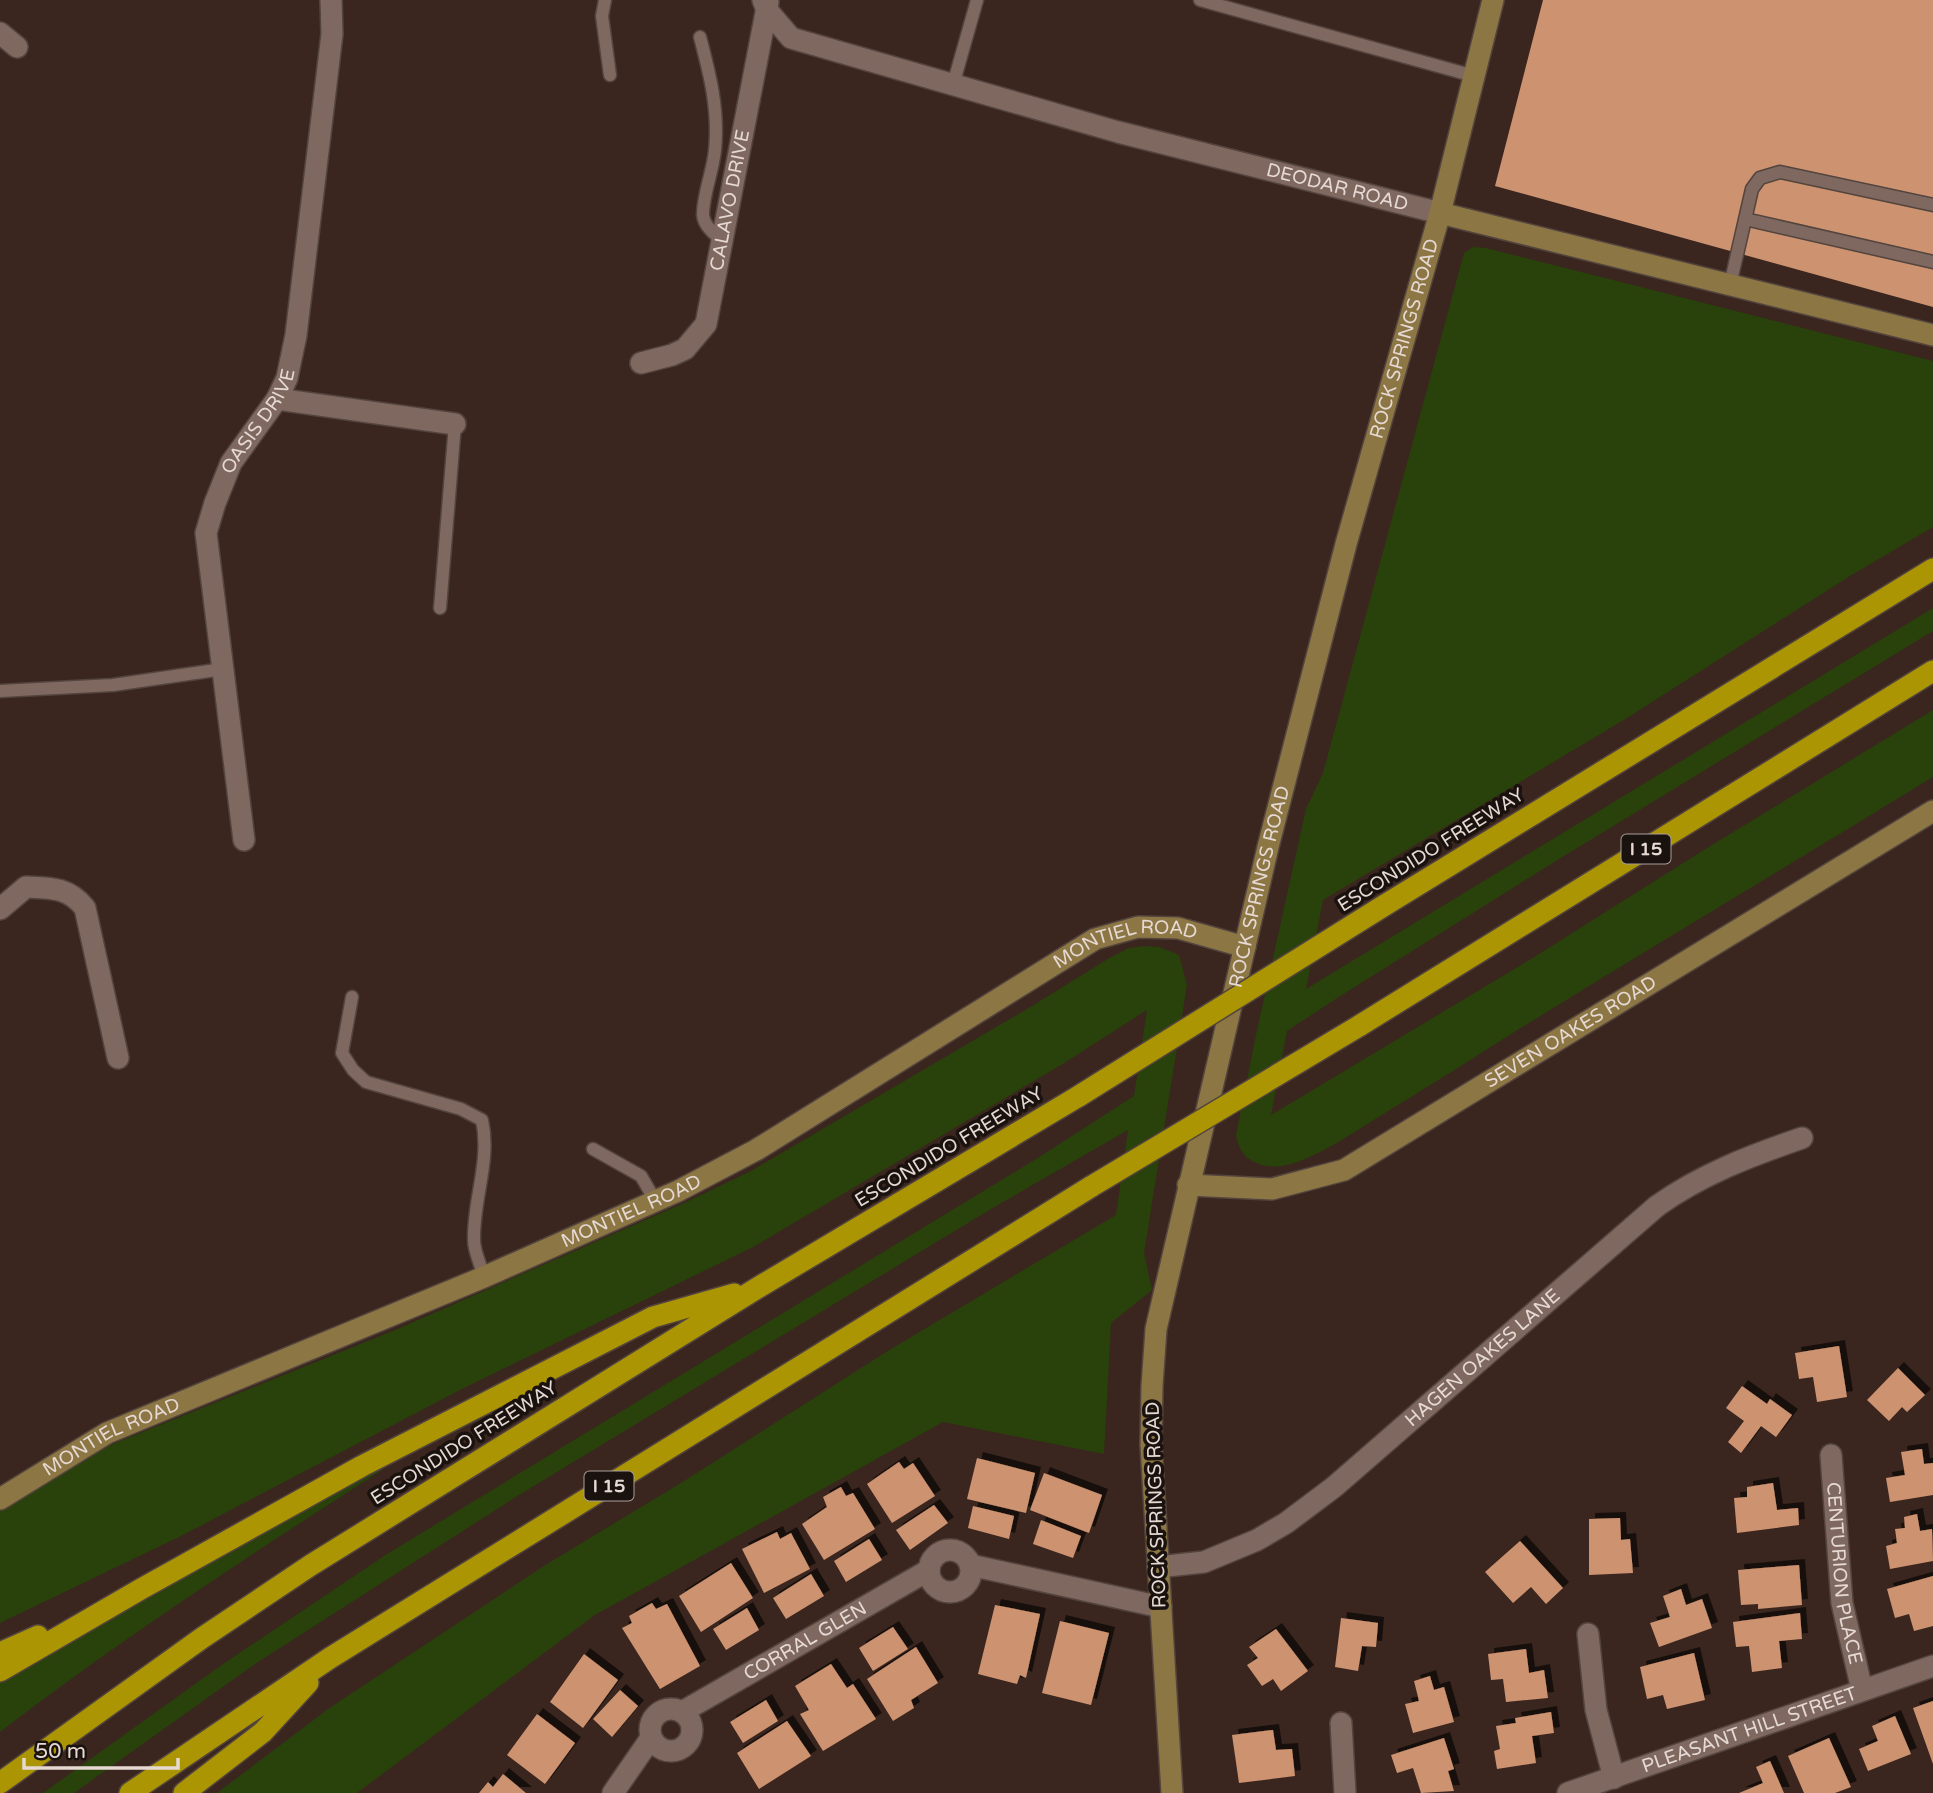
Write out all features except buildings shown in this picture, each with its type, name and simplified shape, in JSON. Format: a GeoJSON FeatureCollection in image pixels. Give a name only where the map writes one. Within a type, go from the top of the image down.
{"type":"FeatureCollection","features":[{"type":"Feature","properties":{"kind":"highway","name":"ESCONDIDO FREEWAY"},"geometry":{"type":"LineString","coordinates":[[0,1783],[202,1638],[311,1565],[760,1287],[1079,1096],[1933,569]]}},
{"type":"Feature","properties":{"kind":"highway","name":"I 15"},"geometry":{"type":"LineString","coordinates":[[131,1793],[331,1658],[1092,1186],[1359,1026],[1933,671]]}},
{"type":"Feature","properties":{"kind":"highway"},"geometry":{"type":"LineString","coordinates":[[0,1671],[362,1466],[653,1317],[760,1287]]}},
{"type":"Feature","properties":{"kind":"highway"},"geometry":{"type":"LineString","coordinates":[[0,1653],[141,1589]]}},
{"type":"Feature","properties":{"kind":"highway"},"geometry":{"type":"LineString","coordinates":[[184,1793],[263,1732],[331,1658]]}},
{"type":"Feature","properties":{"kind":"street","name":"OASIS DRIVE"},"geometry":{"type":"LineString","coordinates":[[244,840],[206,533],[231,463],[277,400],[287,378],[296,335],[332,34],[331,0]]}},
{"type":"Feature","properties":{"kind":"street","name":"ROCK SPRINGS ROAD"},"geometry":{"type":"LineString","coordinates":[[1172,1793],[1151,1446],[1156,1329],[1268,847],[1346,544],[1440,213],[1493,0]]}},
{"type":"Feature","properties":{"kind":"street","name":"DEODAR ROAD"},"geometry":{"type":"LineString","coordinates":[[766,3],[791,38],[1118,132],[1933,335]]}},
{"type":"Feature","properties":{"kind":"street","name":"CALAVO DRIVE"},"geometry":{"type":"LineString","coordinates":[[641,363],[685,349],[706,324],[766,3]]}},
{"type":"Feature","properties":{"kind":"street"},"geometry":{"type":"LineString","coordinates":[[0,33],[17,47]]}},
{"type":"Feature","properties":{"kind":"street"},"geometry":{"type":"LineString","coordinates":[[277,400],[455,424]]}},
{"type":"Feature","properties":{"kind":"street","name":"SEVEN OAKES ROAD"},"geometry":{"type":"LineString","coordinates":[[1188,1185],[1272,1189],[1345,1170],[1933,811]]}},
{"type":"Feature","properties":{"kind":"street"},"geometry":{"type":"LineString","coordinates":[[0,909],[26,887],[56,888],[77,898],[85,908],[118,1058]]}},
{"type":"Feature","properties":{"kind":"street","name":"MONTIEL ROAD"},"geometry":{"type":"LineString","coordinates":[[0,1499],[107,1433],[484,1277],[656,1202],[756,1150],[1096,939],[1138,927],[1178,928],[1245,947]]}},
{"type":"Feature","properties":{"kind":"street","name":"HAGEN OAKES LANE"},"geometry":{"type":"LineString","coordinates":[[1158,1567],[1204,1562],[1257,1540],[1286,1523],[1334,1487],[1657,1206],[1708,1174],[1744,1158],[1802,1139]]}},
{"type":"Feature","properties":{"kind":"street","name":"CENTURION PLACE"},"geometry":{"type":"LineString","coordinates":[[1831,1455],[1842,1603],[1862,1690]]}},
{"type":"Feature","properties":{"kind":"street","name":"CORRAL GLEN"},"geometry":{"type":"LineString","coordinates":[[613,1793],[651,1738],[651,1723],[660,1712],[675,1709],[681,1712],[929,1570],[938,1553],[951,1550],[963,1554],[970,1565],[1161,1606]]}},
{"type":"Feature","properties":{"kind":"street"},"geometry":{"type":"LineString","coordinates":[[929,1570],[932,1583],[943,1591],[950,1592],[962,1589],[967,1584],[970,1565]]}},
{"type":"Feature","properties":{"kind":"street"},"geometry":{"type":"LineString","coordinates":[[1588,1634],[1596,1710],[1614,1778]]}},
{"type":"Feature","properties":{"kind":"street","name":"PLEASANT HILL STREET"},"geometry":{"type":"LineString","coordinates":[[1568,1793],[1933,1666]]}},
{"type":"Feature","properties":{"kind":"street"},"geometry":{"type":"LineString","coordinates":[[651,1738],[666,1751],[685,1747],[693,1729],[688,1716],[681,1712]]}},
{"type":"Feature","properties":{"kind":"street"},"geometry":{"type":"LineString","coordinates":[[1341,1723],[1345,1793]]}},
{"type":"Feature","properties":{"kind":"lane"},"geometry":{"type":"LineString","coordinates":[[605,0],[602,16],[610,75]]}},
{"type":"Feature","properties":{"kind":"lane"},"geometry":{"type":"LineString","coordinates":[[953,85],[977,0]]}},
{"type":"Feature","properties":{"kind":"lane"},"geometry":{"type":"LineString","coordinates":[[1200,0],[1474,76]]}},
{"type":"Feature","properties":{"kind":"lane"},"geometry":{"type":"LineString","coordinates":[[700,37],[713,87],[716,118],[715,151],[703,216],[711,231],[722,240]]}},
{"type":"Feature","properties":{"kind":"lane"},"geometry":{"type":"LineString","coordinates":[[1730,285],[1752,189],[1760,178],[1780,172],[1933,205]]}},
{"type":"Feature","properties":{"kind":"lane"},"geometry":{"type":"LineString","coordinates":[[1745,219],[1933,261]]}},
{"type":"Feature","properties":{"kind":"lane"},"geometry":{"type":"LineString","coordinates":[[440,608],[455,424]]}},
{"type":"Feature","properties":{"kind":"lane"},"geometry":{"type":"LineString","coordinates":[[0,691],[113,685],[223,669]]}},
{"type":"Feature","properties":{"kind":"lane"},"geometry":{"type":"LineString","coordinates":[[352,997],[342,1053],[353,1070],[366,1082],[461,1109],[482,1120],[485,1133],[484,1164],[473,1242],[484,1277]]}},
{"type":"Feature","properties":{"kind":"lane"},"geometry":{"type":"LineString","coordinates":[[593,1149],[641,1176],[656,1202]]}},
{"type":"Feature","properties":{"kind":"green space"},"geometry":{"type":"Polygon","coordinates":[[[1473,247],[1486,248],[1933,361],[1933,527],[1850,576],[1627,718],[1323,900],[1306,989],[1933,608],[1933,631],[1551,864],[1287,1031],[1271,1115],[1531,959],[1933,710],[1933,777],[1342,1140],[1287,1165],[1258,1164],[1244,1154],[1236,1135],[1306,809],[1323,773],[1464,253],[1473,247]]]}},
{"type":"Feature","properties":{"kind":"green space"},"geometry":{"type":"Polygon","coordinates":[[[1159,947],[1179,955],[1187,985],[1144,1253],[1152,1290],[1111,1323],[1104,1454],[943,1422],[595,1615],[357,1793],[217,1793],[328,1709],[547,1564],[684,1481],[886,1352],[1116,1215],[1128,1130],[991,1209],[519,1495],[255,1664],[74,1793],[43,1793],[223,1664],[387,1554],[1036,1159],[1134,1096],[1147,1010],[1061,1065],[755,1246],[462,1389],[181,1536],[0,1623],[0,1511],[113,1444],[395,1330],[751,1171],[1111,957],[1129,948],[1159,947]]]}},
{"type":"Feature","properties":{"kind":"green space"},"geometry":{"type":"Polygon","coordinates":[[[382,1466],[382,1470],[140,1630],[0,1732],[0,1681],[382,1466]]]}}]}
